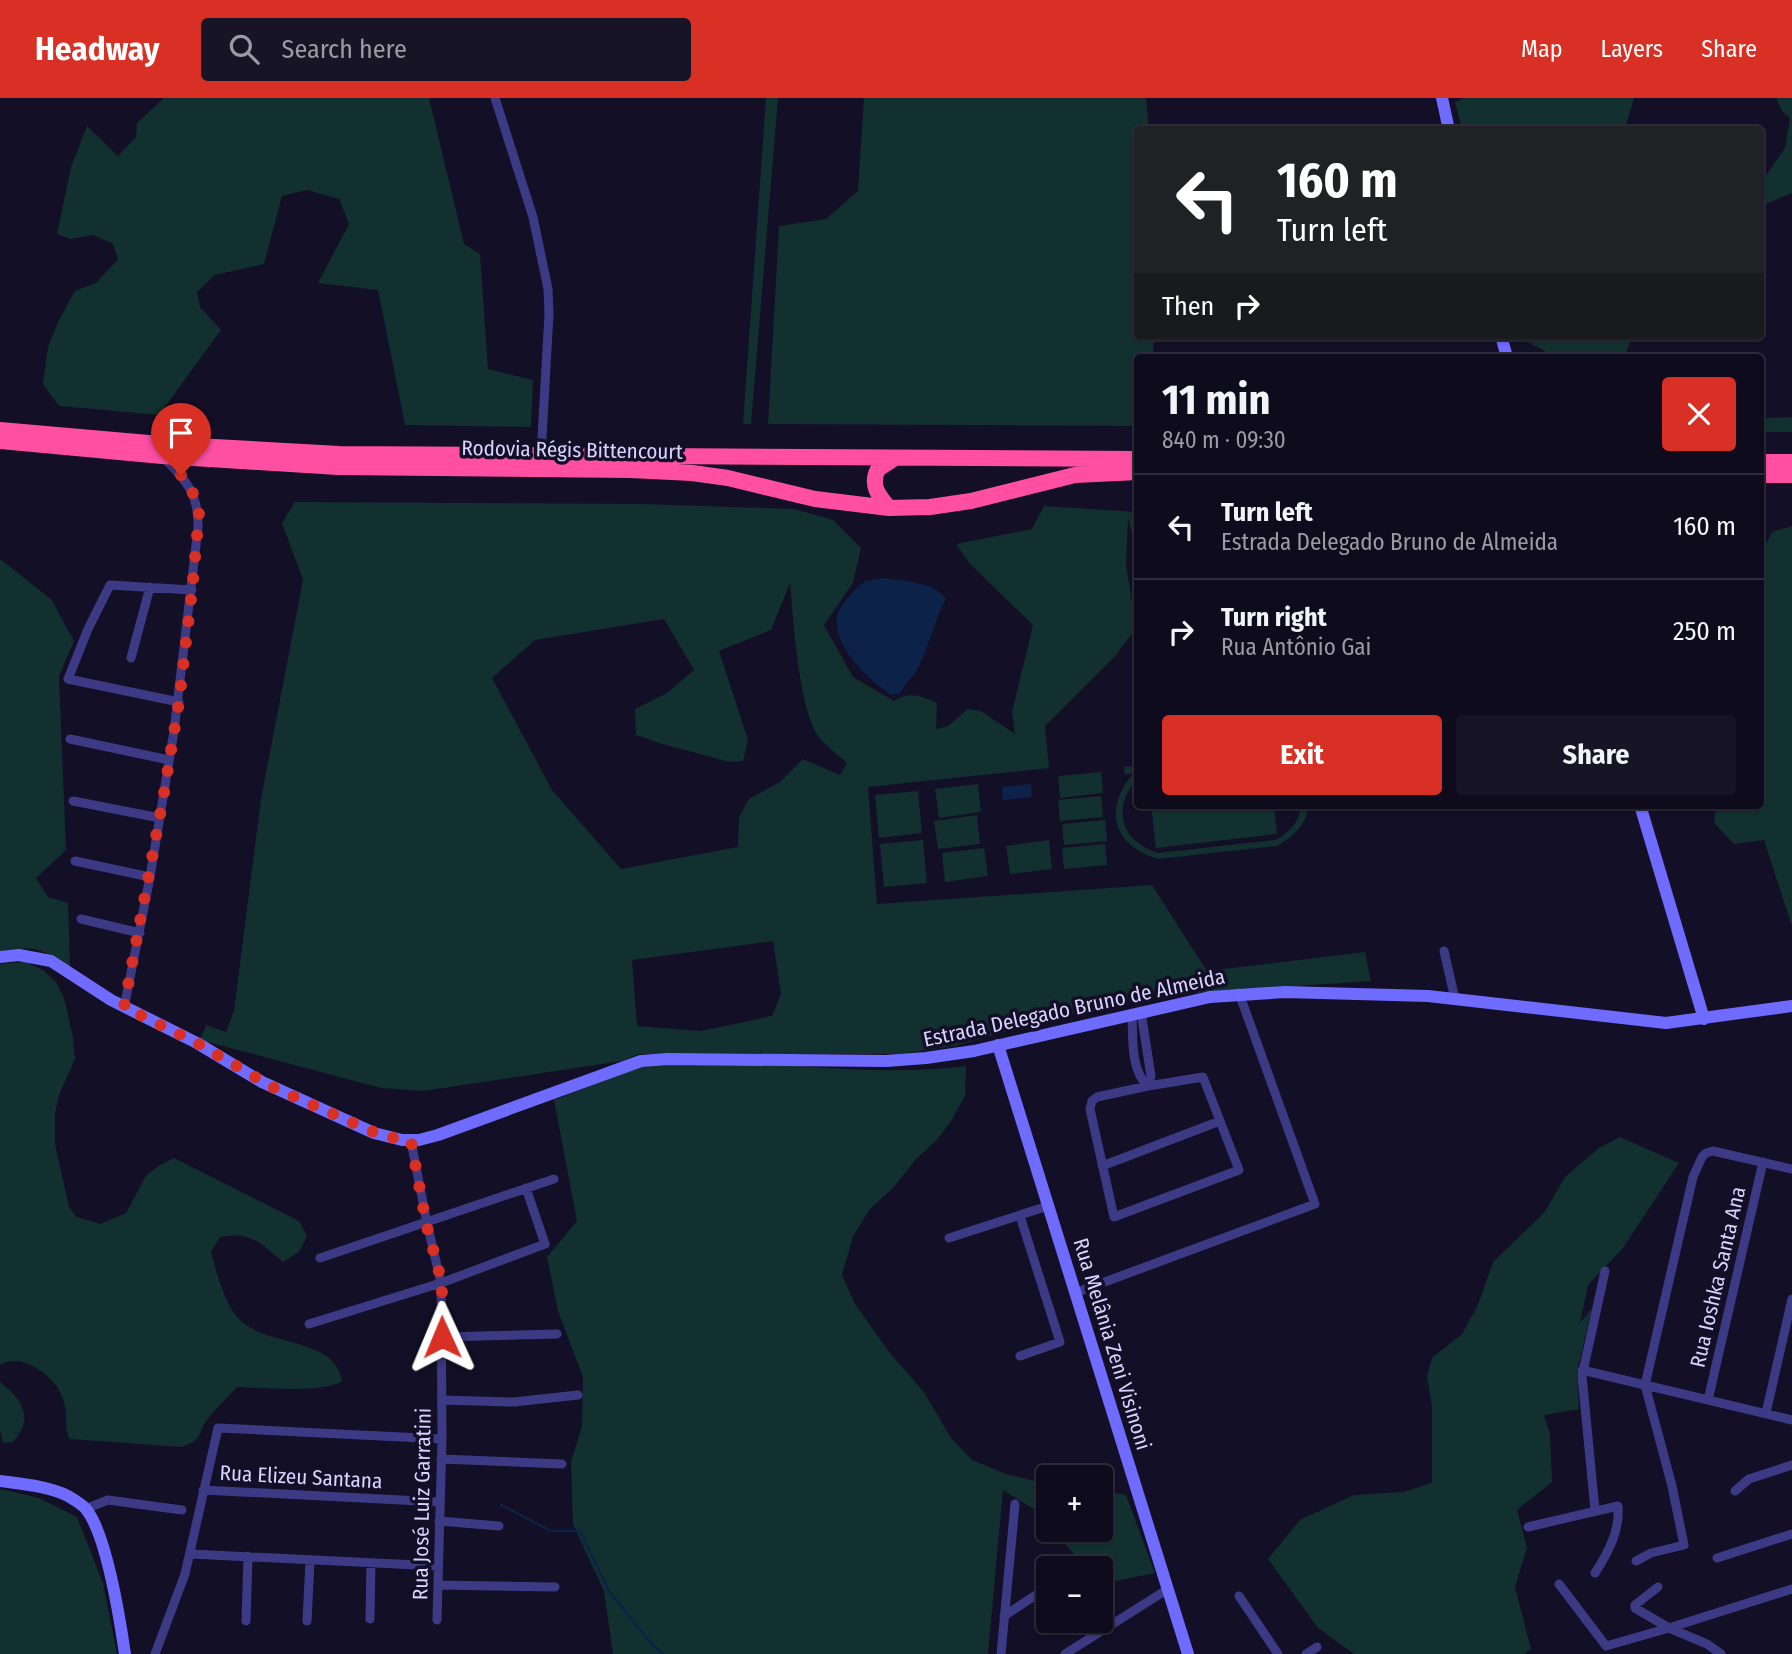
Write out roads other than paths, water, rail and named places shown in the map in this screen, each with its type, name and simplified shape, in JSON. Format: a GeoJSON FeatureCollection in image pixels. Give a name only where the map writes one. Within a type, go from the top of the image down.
{"type":"FeatureCollection","features":[{"type":"Feature","properties":{"kind":"highway","name":"Rodovia Régis Bittencourt"},"geometry":{"type":"LineString","coordinates":[[0,430],[160,444],[310,453],[1134,459]]}},
{"type":"Feature","properties":{"kind":"highway","name":"Rodovia Régis Bittencourt"},"geometry":{"type":"LineString","coordinates":[[0,441],[162,456],[377,468],[692,473],[728,478],[815,499],[889,508],[930,507],[971,501],[1075,475],[1134,472]]}},
{"type":"Feature","properties":{"kind":"highway"},"geometry":{"type":"LineString","coordinates":[[889,508],[880,498],[874,483],[878,469],[895,458]]}},
{"type":"Feature","properties":{"kind":"highway"},"geometry":{"type":"LineString","coordinates":[[1764,462],[1792,462]]}},
{"type":"Feature","properties":{"kind":"highway"},"geometry":{"type":"LineString","coordinates":[[1764,475],[1792,475]]}},
{"type":"Feature","properties":{"kind":"main road"},"geometry":{"type":"LineString","coordinates":[[1442,98],[1449,126]]}},
{"type":"Feature","properties":{"kind":"main road"},"geometry":{"type":"LineString","coordinates":[[1641,809],[1704,1019]]}},
{"type":"Feature","properties":{"kind":"main road","name":"Estrada Delegado Bruno de Almeida"},"geometry":{"type":"LineString","coordinates":[[0,957],[19,955],[51,961],[124,1007],[197,1043],[274,1088],[383,1136],[411,1141],[438,1135],[641,1061],[903,1061],[951,1055],[1210,997],[1239,993],[1372,994],[1455,999],[1655,1023],[1677,1023],[1792,1006]]}},
{"type":"Feature","properties":{"kind":"main road","name":"Rua Melânia Zeni Visinoni"},"geometry":{"type":"LineString","coordinates":[[998,1045],[1187,1653]]}},
{"type":"Feature","properties":{"kind":"main road"},"geometry":{"type":"LineString","coordinates":[[0,1480],[69,1496],[86,1509],[98,1534],[113,1587],[125,1654]]}},
{"type":"Feature","properties":{"kind":"street"},"geometry":{"type":"LineString","coordinates":[[495,98],[533,217],[548,289],[541,455]]}},
{"type":"Feature","properties":{"kind":"street"},"geometry":{"type":"LineString","coordinates":[[124,1007],[140,933],[179,702],[198,528],[197,504],[188,485],[162,456]]}},
{"type":"Feature","properties":{"kind":"street"},"geometry":{"type":"LineString","coordinates":[[179,702],[68,679],[88,629],[110,585],[192,590]]}},
{"type":"Feature","properties":{"kind":"street"},"geometry":{"type":"LineString","coordinates":[[131,658],[150,587]]}},
{"type":"Feature","properties":{"kind":"street"},"geometry":{"type":"LineString","coordinates":[[70,739],[169,760]]}},
{"type":"Feature","properties":{"kind":"street"},"geometry":{"type":"LineString","coordinates":[[74,801],[160,818]]}},
{"type":"Feature","properties":{"kind":"street"},"geometry":{"type":"LineString","coordinates":[[75,861],[150,877]]}},
{"type":"Feature","properties":{"kind":"street"},"geometry":{"type":"LineString","coordinates":[[81,919],[140,933]]}},
{"type":"Feature","properties":{"kind":"street"},"geometry":{"type":"LineString","coordinates":[[1444,951],[1455,999]]}},
{"type":"Feature","properties":{"kind":"street"},"geometry":{"type":"LineString","coordinates":[[1075,1293],[1315,1204],[1239,993]]}},
{"type":"Feature","properties":{"kind":"street"},"geometry":{"type":"LineString","coordinates":[[1136,1013],[1151,1076],[1148,1086]]}},
{"type":"Feature","properties":{"kind":"street"},"geometry":{"type":"LineString","coordinates":[[1203,1077],[1220,1121],[1239,1170],[1114,1217],[1090,1109],[1092,1101],[1097,1097],[1203,1077]]}},
{"type":"Feature","properties":{"kind":"street"},"geometry":{"type":"LineString","coordinates":[[1102,1166],[1220,1121]]}},
{"type":"Feature","properties":{"kind":"street","name":"Rua José Luiz Garratini"},"geometry":{"type":"LineString","coordinates":[[411,1141],[426,1223],[442,1283],[442,1439],[437,1620]]}},
{"type":"Feature","properties":{"kind":"street"},"geometry":{"type":"LineString","coordinates":[[1636,1561],[1651,1553],[1684,1545],[1645,1385],[1690,1187],[1698,1163],[1706,1153],[1713,1151],[1792,1169]]}},
{"type":"Feature","properties":{"kind":"street","name":"Rua Ioshka Santa Ana"},"geometry":{"type":"LineString","coordinates":[[1708,1400],[1763,1162]]}},
{"type":"Feature","properties":{"kind":"street"},"geometry":{"type":"LineString","coordinates":[[320,1258],[554,1179]]}},
{"type":"Feature","properties":{"kind":"street"},"geometry":{"type":"LineString","coordinates":[[309,1324],[442,1283],[545,1244],[526,1188]]}},
{"type":"Feature","properties":{"kind":"street"},"geometry":{"type":"LineString","coordinates":[[949,1238],[1048,1206]]}},
{"type":"Feature","properties":{"kind":"street"},"geometry":{"type":"LineString","coordinates":[[1020,1216],[1060,1342],[1020,1356]]}},
{"type":"Feature","properties":{"kind":"street"},"geometry":{"type":"LineString","coordinates":[[1595,1510],[1582,1370],[1605,1271]]}},
{"type":"Feature","properties":{"kind":"street"},"geometry":{"type":"LineString","coordinates":[[1766,1413],[1792,1299]]}},
{"type":"Feature","properties":{"kind":"street"},"geometry":{"type":"LineString","coordinates":[[442,1337],[557,1335]]}},
{"type":"Feature","properties":{"kind":"street"},"geometry":{"type":"LineString","coordinates":[[1582,1370],[1792,1420]]}},
{"type":"Feature","properties":{"kind":"street"},"geometry":{"type":"LineString","coordinates":[[442,1400],[514,1402],[579,1395]]}},
{"type":"Feature","properties":{"kind":"street"},"geometry":{"type":"LineString","coordinates":[[155,1654],[191,1554],[218,1428],[442,1439]]}},
{"type":"Feature","properties":{"kind":"street"},"geometry":{"type":"LineString","coordinates":[[441,1459],[562,1464]]}},
{"type":"Feature","properties":{"kind":"street"},"geometry":{"type":"LineString","coordinates":[[1735,1491],[1749,1479],[1792,1465]]}},
{"type":"Feature","properties":{"kind":"street","name":"Rua Elizeu Santana"},"geometry":{"type":"LineString","coordinates":[[203,1490],[440,1502]]}},
{"type":"Feature","properties":{"kind":"street"},"geometry":{"type":"LineString","coordinates":[[86,1509],[108,1500],[182,1510]]}},
{"type":"Feature","properties":{"kind":"street"},"geometry":{"type":"LineString","coordinates":[[1000,1654],[1015,1504]]}},
{"type":"Feature","properties":{"kind":"street"},"geometry":{"type":"LineString","coordinates":[[1528,1527],[1618,1506],[1619,1520],[1608,1551],[1595,1573]]}},
{"type":"Feature","properties":{"kind":"street"},"geometry":{"type":"LineString","coordinates":[[439,1521],[499,1525]]}},
{"type":"Feature","properties":{"kind":"street"},"geometry":{"type":"LineString","coordinates":[[1717,1558],[1792,1534]]}},
{"type":"Feature","properties":{"kind":"street"},"geometry":{"type":"LineString","coordinates":[[191,1554],[438,1566]]}},
{"type":"Feature","properties":{"kind":"street"},"geometry":{"type":"LineString","coordinates":[[246,1621],[248,1556]]}},
{"type":"Feature","properties":{"kind":"street"},"geometry":{"type":"LineString","coordinates":[[307,1621],[310,1561]]}},
{"type":"Feature","properties":{"kind":"street"},"geometry":{"type":"LineString","coordinates":[[370,1619],[371,1563]]}},
{"type":"Feature","properties":{"kind":"street"},"geometry":{"type":"LineString","coordinates":[[1559,1584],[1606,1646],[1669,1629],[1792,1589]]}},
{"type":"Feature","properties":{"kind":"street"},"geometry":{"type":"LineString","coordinates":[[438,1585],[555,1587]]}},
{"type":"Feature","properties":{"kind":"street"},"geometry":{"type":"LineString","coordinates":[[1658,1587],[1634,1607],[1669,1629],[1707,1644],[1721,1654]]}},
{"type":"Feature","properties":{"kind":"street"},"geometry":{"type":"LineString","coordinates":[[1065,1654],[1168,1589]]}},
{"type":"Feature","properties":{"kind":"street"},"geometry":{"type":"LineString","coordinates":[[1004,1616],[1036,1595]]}},
{"type":"Feature","properties":{"kind":"street"},"geometry":{"type":"LineString","coordinates":[[1239,1595],[1278,1654]]}},
{"type":"Feature","properties":{"kind":"street"},"geometry":{"type":"LineString","coordinates":[[1306,1654],[1317,1647]]}},
{"type":"Feature","properties":{"kind":"water"},"geometry":{"type":"Polygon","coordinates":[[[883,578],[926,585],[946,599],[917,670],[900,693],[892,695],[854,662],[840,639],[837,627],[839,611],[853,592],[865,581],[883,578]]]}},
{"type":"Feature","properties":{"kind":"water"},"geometry":{"type":"Polygon","coordinates":[[[1031,784],[1032,797],[1003,800],[1002,787],[1031,784]]]}},
{"type":"Feature","properties":{"kind":"waterway"},"geometry":{"type":"LineString","coordinates":[[501,1505],[551,1531],[580,1531],[609,1591],[663,1654]]}}]}
